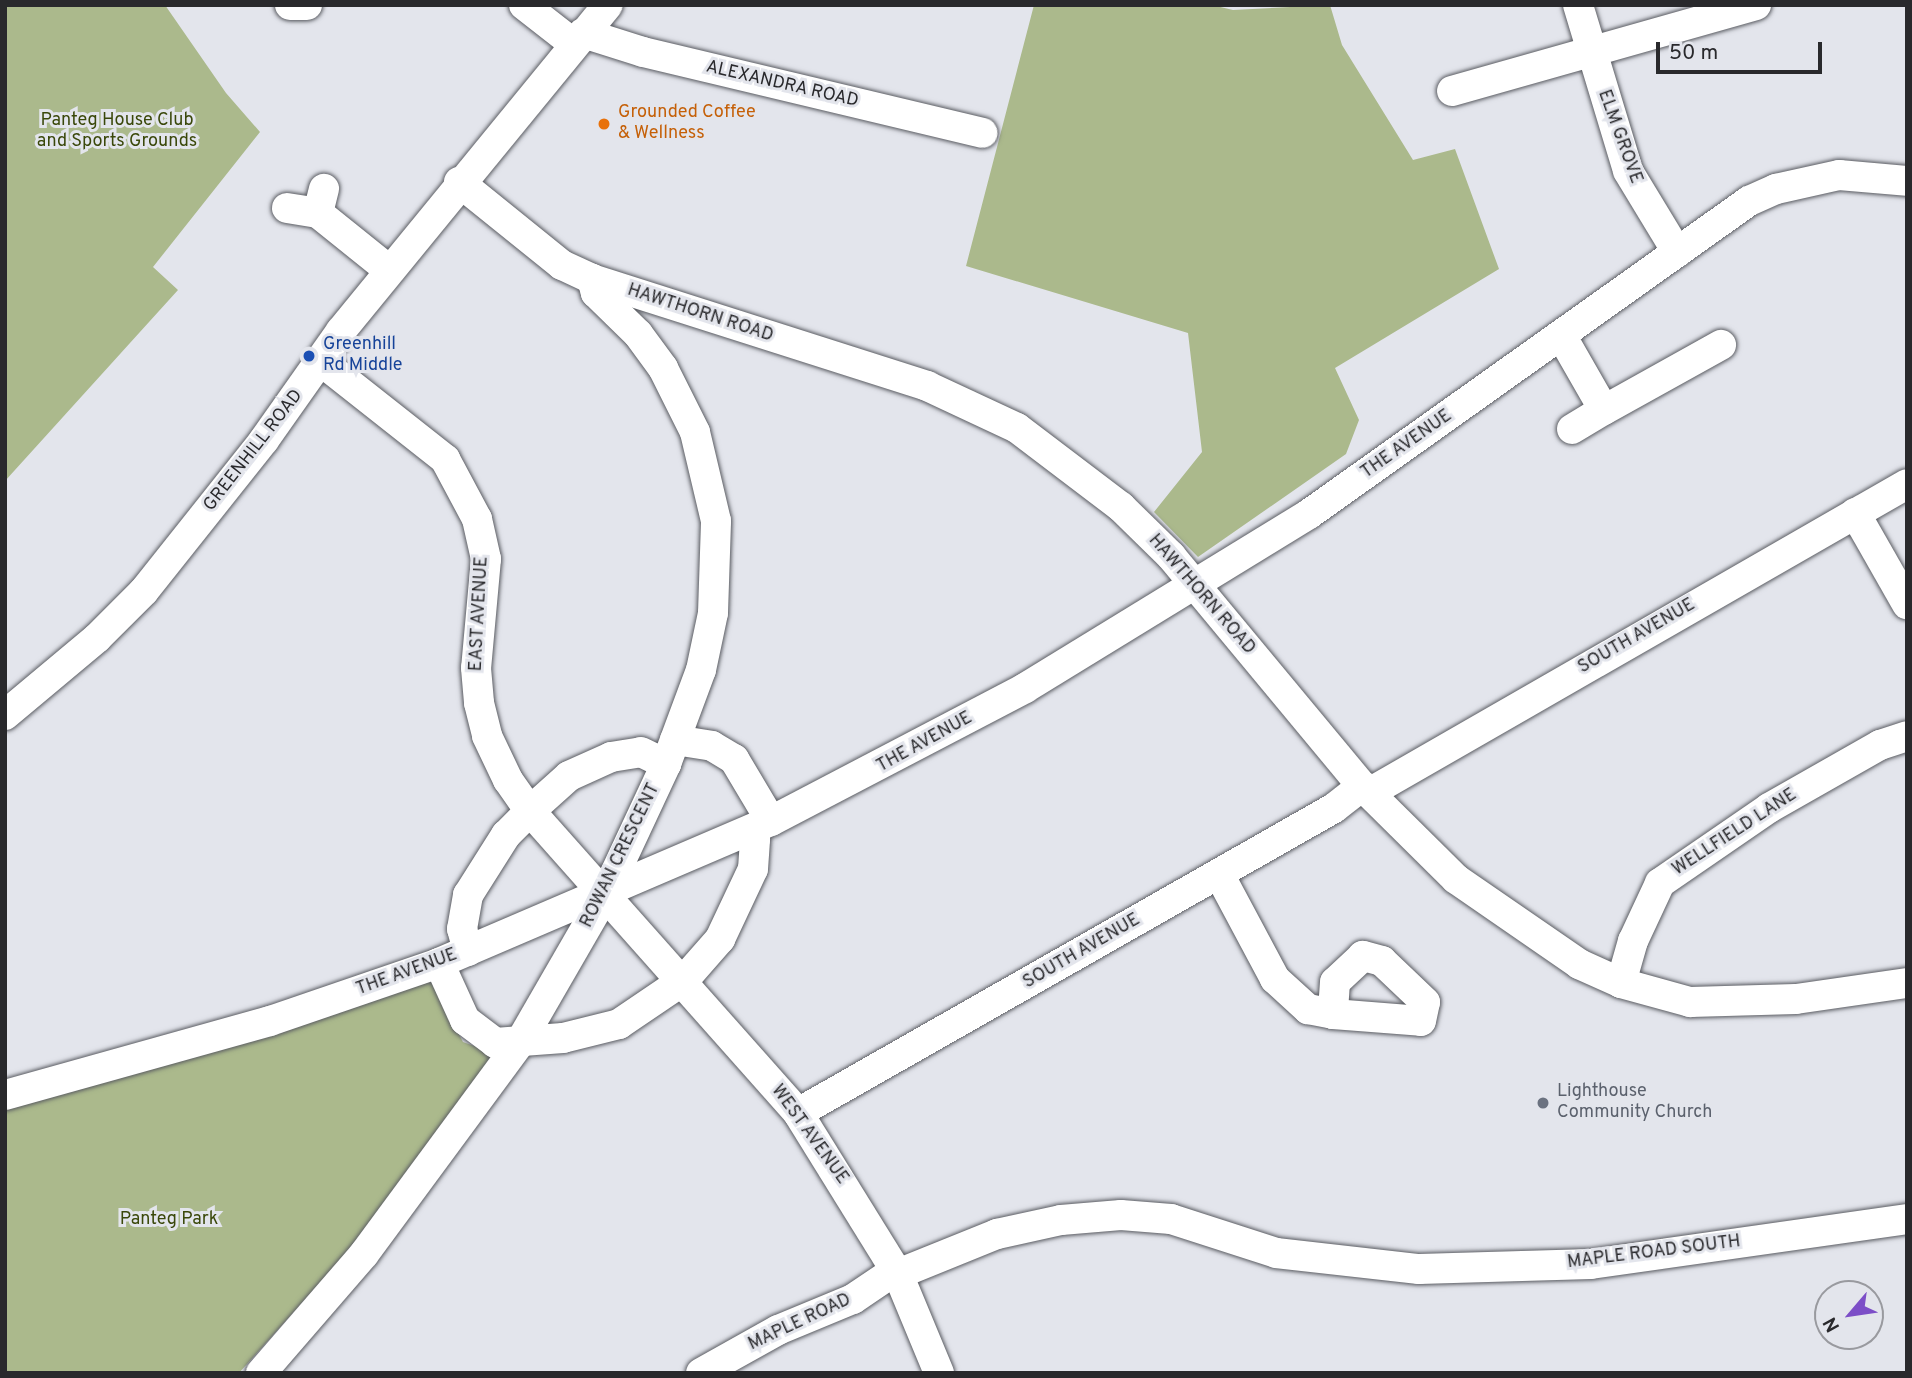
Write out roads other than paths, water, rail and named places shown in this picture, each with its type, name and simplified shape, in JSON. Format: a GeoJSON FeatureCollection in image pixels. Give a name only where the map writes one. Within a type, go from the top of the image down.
{"type":"FeatureCollection","features":[{"type":"Feature","properties":{"kind":"street"},"geometry":{"type":"LineString","coordinates":[[290,5],[307,5]]}},
{"type":"Feature","properties":{"kind":"street"},"geometry":{"type":"LineString","coordinates":[[524,5],[578,38]]}},
{"type":"Feature","properties":{"kind":"street","name":"GREENHILL ROAD"},"geometry":{"type":"LineString","coordinates":[[5,715],[144,591],[459,181],[608,5]]}},
{"type":"Feature","properties":{"kind":"street","name":"ELM GROVE"},"geometry":{"type":"LineString","coordinates":[[1577,5],[1628,171],[1677,252]]}},
{"type":"Feature","properties":{"kind":"street"},"geometry":{"type":"LineString","coordinates":[[1452,91],[1756,5]]}},
{"type":"Feature","properties":{"kind":"street","name":"ALEXANDRA ROAD"},"geometry":{"type":"LineString","coordinates":[[578,38],[982,133]]}},
{"type":"Feature","properties":{"kind":"street","name":"THE AVENUE"},"geometry":{"type":"LineString","coordinates":[[5,1096],[270,1021],[439,963],[605,895],[761,826],[1013,695],[1309,514],[1749,201],[1788,185],[1839,174],[1907,181]]}},
{"type":"Feature","properties":{"kind":"street","name":"HAWTHORN ROAD"},"geometry":{"type":"LineString","coordinates":[[459,181],[562,265],[592,279],[927,386],[1017,428],[1121,507],[1192,584],[1366,790],[1455,879],[1579,964],[1621,984],[1690,1002],[1740,1002],[1907,983]]}},
{"type":"Feature","properties":{"kind":"street"},"geometry":{"type":"LineString","coordinates":[[288,208],[321,201],[389,270]]}},
{"type":"Feature","properties":{"kind":"street","name":"ROWAN CRESCENT"},"geometry":{"type":"LineString","coordinates":[[261,1373],[364,1254],[519,1044],[605,895],[671,752],[701,670],[713,612],[716,521],[695,432],[682,401],[638,334],[596,293],[592,279]]}},
{"type":"Feature","properties":{"kind":"street"},"geometry":{"type":"LineString","coordinates":[[1560,335],[1604,410]]}},
{"type":"Feature","properties":{"kind":"street"},"geometry":{"type":"LineString","coordinates":[[1572,429],[1721,345]]}},
{"type":"Feature","properties":{"kind":"street","name":"EAST AVENUE"},"geometry":{"type":"LineString","coordinates":[[321,362],[415,431],[445,459],[461,483],[477,519],[486,559],[476,668],[478,704],[487,736],[508,780],[530,811],[605,895]]}},
{"type":"Feature","properties":{"kind":"street","name":"SOUTH AVENUE"},"geometry":{"type":"LineString","coordinates":[[798,1113],[1907,484]]}},
{"type":"Feature","properties":{"kind":"street"},"geometry":{"type":"LineString","coordinates":[[1855,513],[1907,604]]}},
{"type":"Feature","properties":{"kind":"street","name":"WELLFIELD LANE"},"geometry":{"type":"LineString","coordinates":[[1621,984],[1633,941],[1660,883],[1769,808],[1880,745],[1907,736]]}},
{"type":"Feature","properties":{"kind":"street"},"geometry":{"type":"LineString","coordinates":[[439,963],[465,1020],[495,1043],[519,1044],[619,1024],[684,980],[701,964],[737,909],[753,869],[755,839],[761,826],[734,760],[712,746],[671,752],[641,752],[611,757],[569,776],[506,835],[468,895],[462,929],[468,951]]}},
{"type":"Feature","properties":{"kind":"street"},"geometry":{"type":"LineString","coordinates":[[1219,874],[1275,979],[1308,1009],[1333,1014],[1421,1021],[1425,1002],[1382,961],[1363,956],[1335,982],[1333,1014]]}},
{"type":"Feature","properties":{"kind":"street","name":"WEST AVENUE"},"geometry":{"type":"LineString","coordinates":[[605,895],[684,980],[798,1113],[897,1272],[939,1373]]}},
{"type":"Feature","properties":{"kind":"street","name":"MAPLE ROAD SOUTH"},"geometry":{"type":"LineString","coordinates":[[897,1272],[997,1234],[1061,1220],[1121,1214],[1171,1219],[1276,1253],[1419,1269],[1591,1264],[1907,1219]]}},
{"type":"Feature","properties":{"kind":"street","name":"MAPLE ROAD"},"geometry":{"type":"LineString","coordinates":[[701,1373],[778,1330],[853,1299],[897,1272]]}},
{"type":"Feature","properties":{"kind":"place","name":"Grounded Coffee & Wellness"},"geometry":{"type":"Point","coordinates":[604,124]}},
{"type":"Feature","properties":{"kind":"place","name":"Greenhill Rd Middle"},"geometry":{"type":"Point","coordinates":[309,356]}},
{"type":"Feature","properties":{"kind":"place","name":"Lighthouse Community Church"},"geometry":{"type":"Point","coordinates":[1543,1103]}},
{"type":"Feature","properties":{"kind":"park label","name":"Panteg House Club and Sports Grounds"},"geometry":{"type":"Point","coordinates":[117,132]}},
{"type":"Feature","properties":{"kind":"park label","name":"Panteg Park"},"geometry":{"type":"Point","coordinates":[169,1220]}}]}
